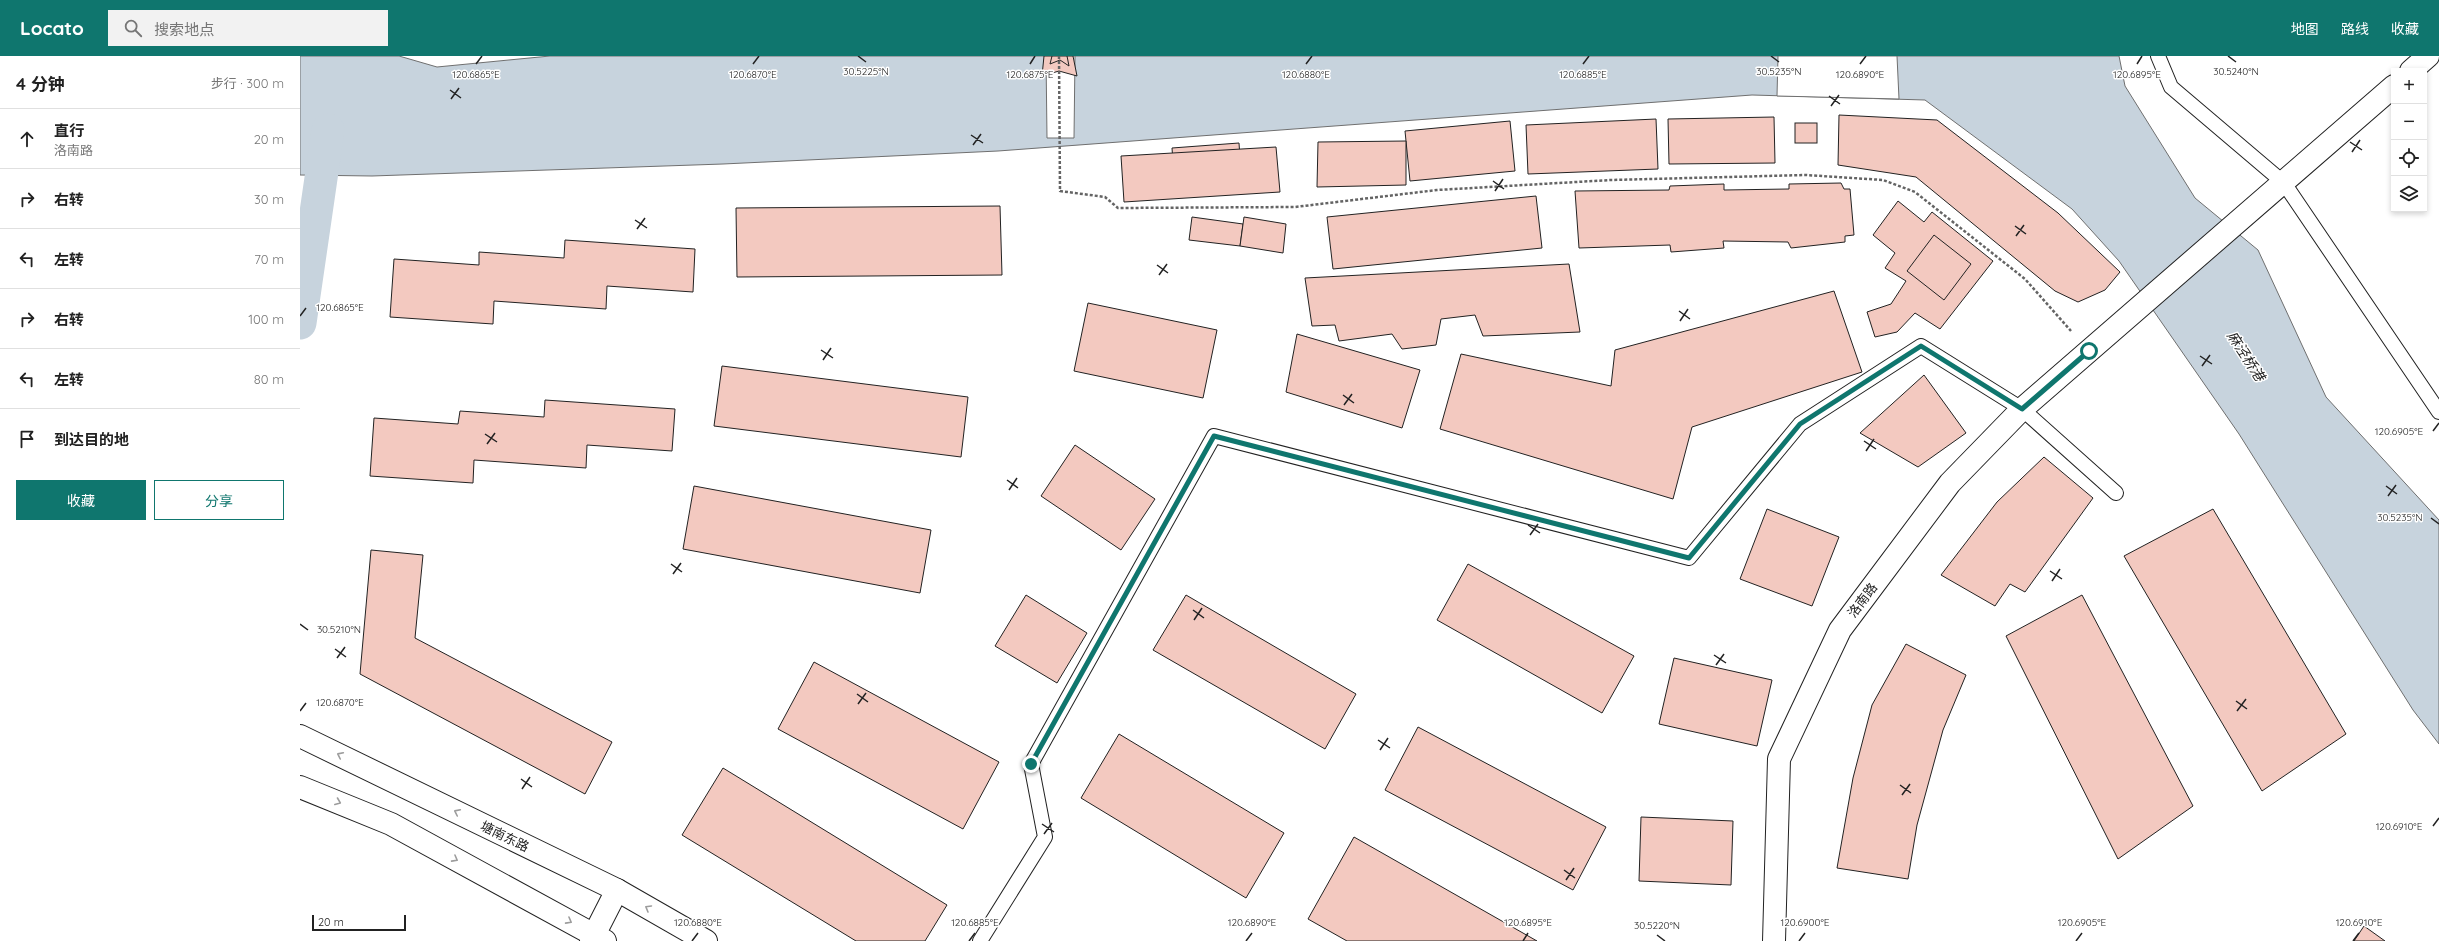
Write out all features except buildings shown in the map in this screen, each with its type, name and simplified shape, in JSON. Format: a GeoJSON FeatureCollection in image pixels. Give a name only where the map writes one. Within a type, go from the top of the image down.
{"type":"FeatureCollection","features":[{"type":"Feature","properties":{"kind":"street"},"geometry":{"type":"LineString","coordinates":[[2414,68],[2428,56]]}},
{"type":"Feature","properties":{"kind":"street","name":"洛南路"},"geometry":{"type":"LineString","coordinates":[[1774,941],[1779,759],[1840,630],[1950,483],[2022,409],[2391,89]]}},
{"type":"Feature","properties":{"kind":"street","name":"塘南东路"},"geometry":{"type":"LineString","coordinates":[[300,736],[617,890],[706,941]]}},
{"type":"Feature","properties":{"kind":"street"},"geometry":{"type":"LineString","coordinates":[[301,787],[392,824],[597,939],[617,890]]}},
{"type":"Feature","properties":{"kind":"lane"},"geometry":{"type":"LineString","coordinates":[[2158,56],[2171,87],[2284,183],[2439,412]]}},
{"type":"Feature","properties":{"kind":"lane"},"geometry":{"type":"LineString","coordinates":[[980,941],[1045,836],[1031,764],[1214,436],[1689,558],[1800,424],[1921,346],[2022,409],[2116,493]]}},
{"type":"Feature","properties":{"kind":"path"},"geometry":{"type":"LineString","coordinates":[[1059,56],[1060,191],[1105,197],[1118,208],[1295,207],[1437,190],[1611,180],[1806,175],[1883,180],[1915,192],[2025,279],[2089,351]]}},
{"type":"Feature","properties":{"kind":"water","name":"麻泾桥港"},"geometry":{"type":"Polygon","coordinates":[[[300,56],[399,56],[437,67],[550,56],[2119,56],[2125,86],[2195,198],[2258,250],[2326,397],[2439,520],[2439,744],[2413,710],[2239,434],[2119,261],[2072,209],[1925,100],[1752,95],[998,151],[723,164],[372,176],[300,175],[300,56]]]}},
{"type":"Feature","properties":{"kind":"pier"},"geometry":{"type":"Polygon","coordinates":[[[1046,56],[1075,56],[1074,138],[1047,138],[1046,56]]]}},
{"type":"Feature","properties":{"kind":"pier"},"geometry":{"type":"Polygon","coordinates":[[[1778,56],[1897,56],[1899,99],[1777,96],[1778,56]]]}},
{"type":"Feature","properties":{"kind":"waterway"},"geometry":{"type":"LineString","coordinates":[[300,323],[328,130]]}},
{"type":"Feature","properties":{"kind":"route"},"geometry":{"type":"LineString","coordinates":[[1031,764],[1214,436],[1689,558],[1800,424],[1921,346],[2022,409],[2089,351]]}}]}
